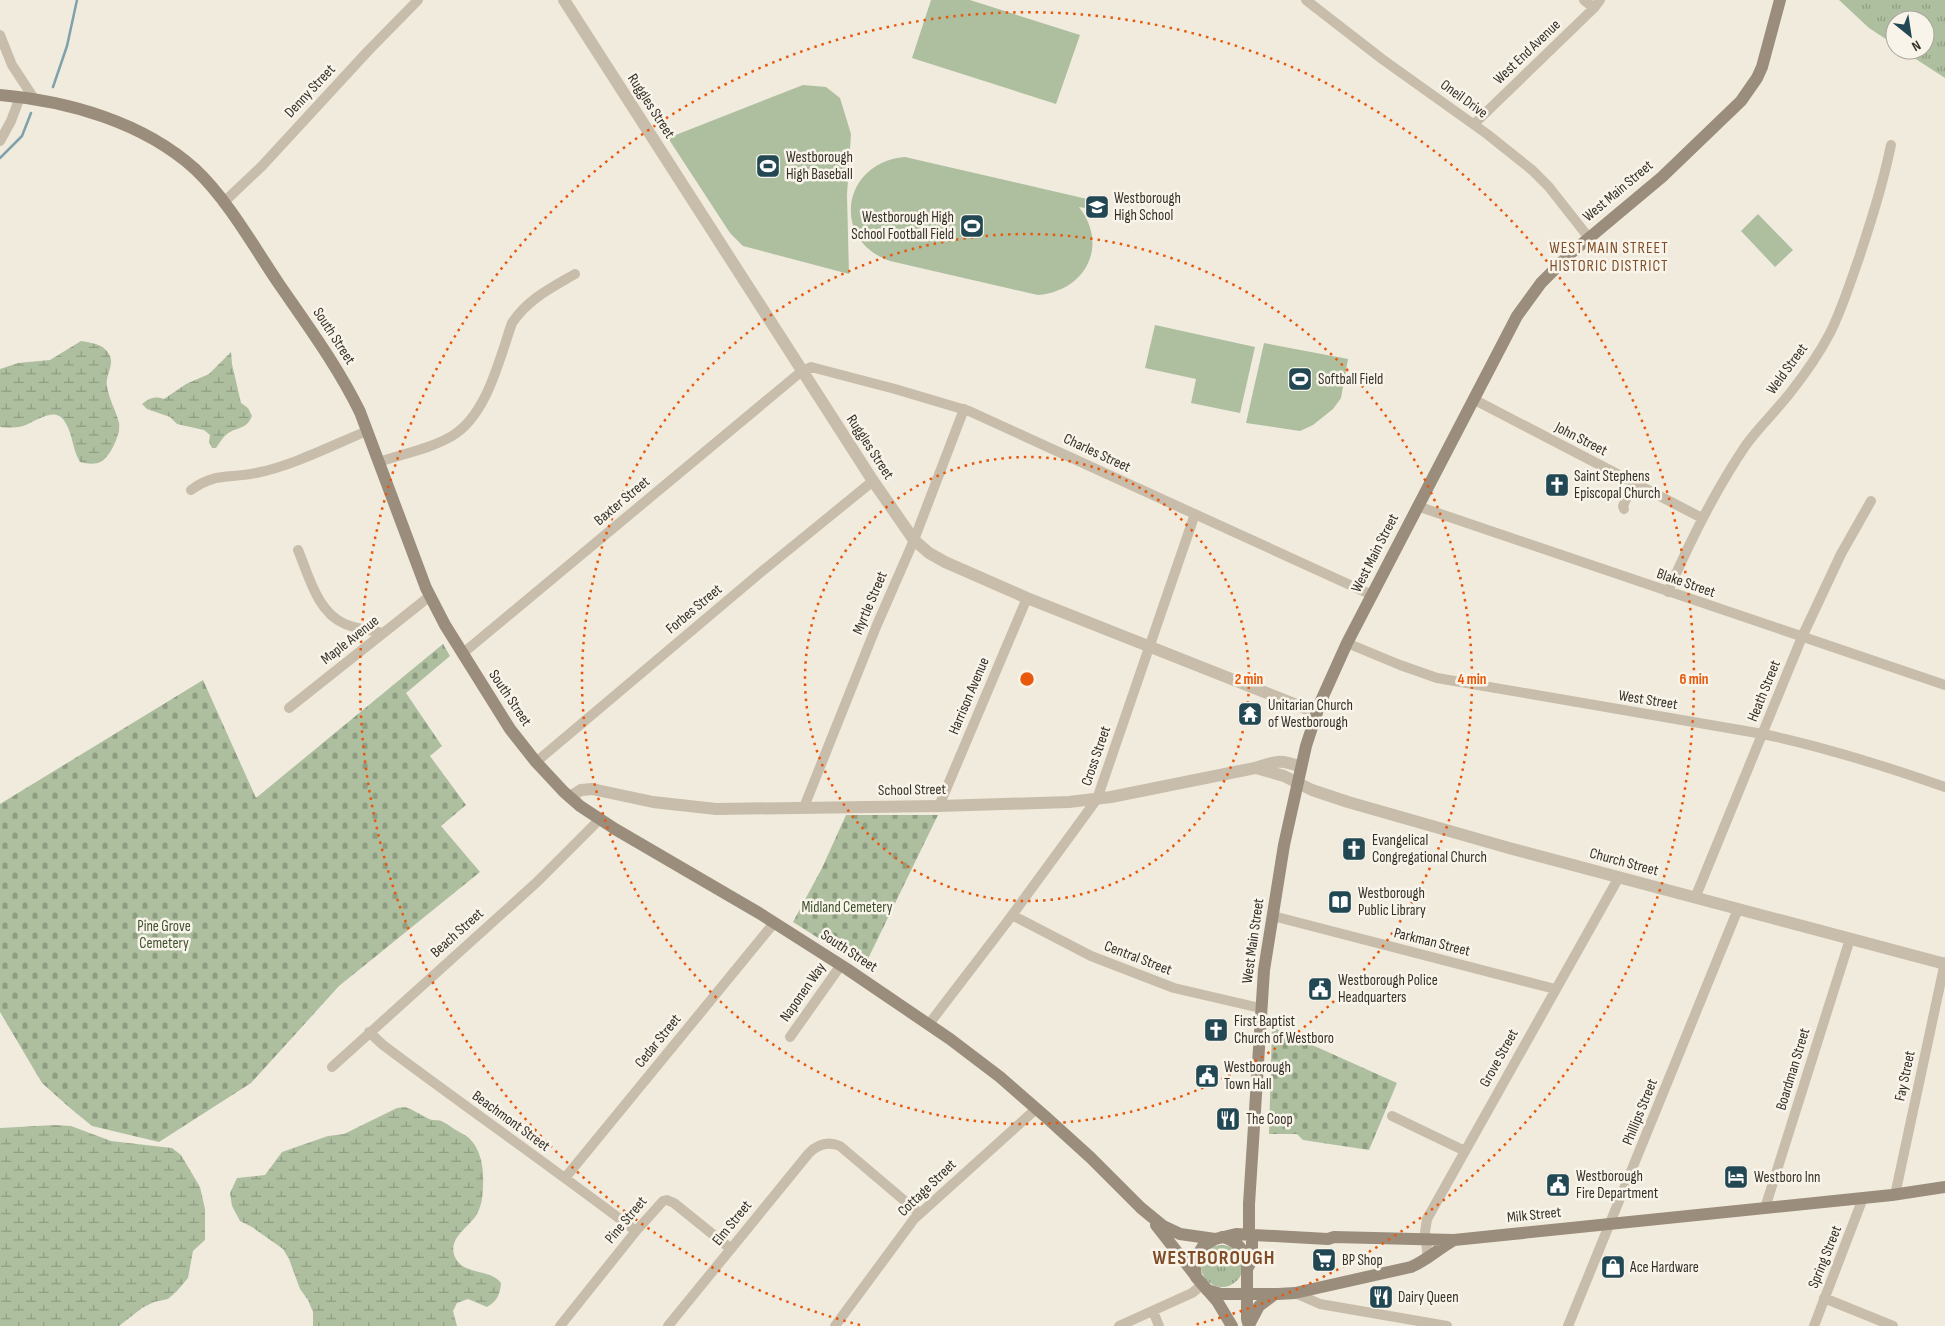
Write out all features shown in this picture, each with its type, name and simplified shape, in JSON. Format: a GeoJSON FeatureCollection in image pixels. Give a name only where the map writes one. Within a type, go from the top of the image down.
{"type":"FeatureCollection","features":[{"type":"Feature","properties":{"kind":"main road","name":"West Main Street"},"geometry":{"type":"LineString","coordinates":[[1248,1269],[1252,1260],[1252,1240],[1249,1231],[1260,1008],[1266,949],[1284,845],[1301,767],[1317,713],[1346,643],[1506,334],[1528,299],[1546,278],[1589,238],[1662,177],[1741,101],[1762,67],[1780,0]]}},
{"type":"Feature","properties":{"kind":"main road","name":"South Street"},"geometry":{"type":"LineString","coordinates":[[0,95],[20,97],[79,109],[102,116],[165,145],[195,170],[224,202],[340,376],[360,412],[430,596],[462,654],[506,723],[536,762],[570,797],[600,819],[841,965],[929,1024],[994,1073],[1091,1158],[1149,1215],[1201,1283],[1217,1300],[1230,1322]]}},
{"type":"Feature","properties":{"kind":"main road","name":"Milk Street"},"geometry":{"type":"LineString","coordinates":[[1219,1238],[1249,1231],[1309,1239],[1454,1240],[1895,1195],[1945,1187]]}},
{"type":"Feature","properties":{"kind":"main road","name":"South Street"},"geometry":{"type":"LineString","coordinates":[[1149,1215],[1174,1232],[1195,1237],[1219,1238]]}},
{"type":"Feature","properties":{"kind":"main road"},"geometry":{"type":"LineString","coordinates":[[1248,1269],[1241,1286],[1228,1293],[1221,1294],[1201,1283],[1194,1264],[1203,1246],[1219,1238],[1235,1242],[1242,1248],[1246,1255],[1248,1269],[1247,1319],[1249,1326]]}},
{"type":"Feature","properties":{"kind":"main road","name":"Milk Street"},"geometry":{"type":"LineString","coordinates":[[1228,1293],[1275,1294],[1295,1292],[1411,1267],[1428,1259],[1454,1240]]}},
{"type":"Feature","properties":{"kind":"main road"},"geometry":{"type":"LineString","coordinates":[[1249,1326],[1259,1306],[1275,1294]]}},
{"type":"Feature","properties":{"kind":"street","name":"Denny Street"},"geometry":{"type":"LineString","coordinates":[[224,202],[262,166],[368,51],[418,0]]}},
{"type":"Feature","properties":{"kind":"street","name":"Ruggles Street"},"geometry":{"type":"LineString","coordinates":[[564,0],[873,481],[914,540],[929,553],[945,562],[1027,598],[1317,713]]}},
{"type":"Feature","properties":{"kind":"street","name":"Oneil Drive"},"geometry":{"type":"LineString","coordinates":[[1306,0],[1382,58],[1474,124],[1541,178],[1589,238]]}},
{"type":"Feature","properties":{"kind":"street"},"geometry":{"type":"LineString","coordinates":[[1584,0],[1597,4]]}},
{"type":"Feature","properties":{"kind":"street","name":"West End Avenue"},"geometry":{"type":"LineString","coordinates":[[1474,124],[1597,4]]}},
{"type":"Feature","properties":{"kind":"street"},"geometry":{"type":"LineString","coordinates":[[0,35],[12,65],[35,100]]}},
{"type":"Feature","properties":{"kind":"street"},"geometry":{"type":"LineString","coordinates":[[0,55],[12,65]]}},
{"type":"Feature","properties":{"kind":"street"},"geometry":{"type":"LineString","coordinates":[[0,141],[11,121],[20,97]]}},
{"type":"Feature","properties":{"kind":"street","name":"Weld Street"},"geometry":{"type":"LineString","coordinates":[[1668,592],[1702,518],[1723,481],[1747,444],[1790,393],[1830,332],[1848,290],[1870,226],[1882,186],[1891,145]]}},
{"type":"Feature","properties":{"kind":"street"},"geometry":{"type":"LineString","coordinates":[[378,462],[440,442],[452,436],[469,422],[484,401],[512,323],[518,314],[534,298],[575,274]]}},
{"type":"Feature","properties":{"kind":"street","name":"Charles Street"},"geometry":{"type":"LineString","coordinates":[[802,371],[811,367],[964,409],[1372,595]]}},
{"type":"Feature","properties":{"kind":"street","name":"Baxter Street"},"geometry":{"type":"LineString","coordinates":[[462,654],[802,371]]}},
{"type":"Feature","properties":{"kind":"street","name":"John Street"},"geometry":{"type":"LineString","coordinates":[[1473,399],[1702,518]]}},
{"type":"Feature","properties":{"kind":"street","name":"Myrtle Street"},"geometry":{"type":"LineString","coordinates":[[804,807],[876,627],[914,540],[964,409]]}},
{"type":"Feature","properties":{"kind":"street"},"geometry":{"type":"LineString","coordinates":[[191,490],[203,482],[224,475],[255,473],[272,468],[367,431]]}},
{"type":"Feature","properties":{"kind":"street","name":"Forbes Street"},"geometry":{"type":"LineString","coordinates":[[536,762],[760,573],[873,481]]}},
{"type":"Feature","properties":{"kind":"street"},"geometry":{"type":"LineString","coordinates":[[1624,509],[1622,506],[1633,483]]}},
{"type":"Feature","properties":{"kind":"street","name":"Heath Street"},"geometry":{"type":"LineString","coordinates":[[1695,898],[1802,637],[1841,554],[1871,501]]}},
{"type":"Feature","properties":{"kind":"street","name":"Blake Street"},"geometry":{"type":"LineString","coordinates":[[1418,506],[1945,685]]}},
{"type":"Feature","properties":{"kind":"street","name":"Cross Street"},"geometry":{"type":"LineString","coordinates":[[929,1024],[1098,798],[1195,514]]}},
{"type":"Feature","properties":{"kind":"street"},"geometry":{"type":"LineString","coordinates":[[298,550],[315,592],[322,605],[332,616],[346,624],[383,633]]}},
{"type":"Feature","properties":{"kind":"street","name":"Maple Avenue"},"geometry":{"type":"LineString","coordinates":[[289,708],[430,596]]}},
{"type":"Feature","properties":{"kind":"street","name":"Harrison Avenue"},"geometry":{"type":"LineString","coordinates":[[939,806],[1027,598]]}},
{"type":"Feature","properties":{"kind":"street","name":"West Street"},"geometry":{"type":"LineString","coordinates":[[1346,643],[1437,678],[1763,734],[1808,744],[1882,765],[1945,787]]}},
{"type":"Feature","properties":{"kind":"street","name":"School Street"},"geometry":{"type":"LineString","coordinates":[[570,797],[581,790],[592,789],[653,802],[695,807],[939,806],[1069,802],[1256,768],[1276,761],[1288,761],[1301,767]]}},
{"type":"Feature","properties":{"kind":"street","name":"School Street"},"geometry":{"type":"LineString","coordinates":[[1256,768],[1284,776],[1298,783]]}},
{"type":"Feature","properties":{"kind":"street","name":"Church Street"},"geometry":{"type":"LineString","coordinates":[[1298,783],[1312,790],[1355,804],[1695,898],[1945,963]]}},
{"type":"Feature","properties":{"kind":"street","name":"Beach Street"},"geometry":{"type":"LineString","coordinates":[[332,1067],[532,886],[600,819]]}},
{"type":"Feature","properties":{"kind":"street","name":"Grove Street"},"geometry":{"type":"LineString","coordinates":[[1428,1259],[1425,1240],[1427,1219],[1619,877]]}},
{"type":"Feature","properties":{"kind":"street","name":"Phillips Street"},"geometry":{"type":"LineString","coordinates":[[1568,1326],[1738,909]]}},
{"type":"Feature","properties":{"kind":"street","name":"Central Street"},"geometry":{"type":"LineString","coordinates":[[1012,915],[1091,956],[1174,988],[1260,1008]]}},
{"type":"Feature","properties":{"kind":"street","name":"Parkman Street"},"geometry":{"type":"LineString","coordinates":[[1273,916],[1555,989]]}},
{"type":"Feature","properties":{"kind":"street","name":"Cedar Street"},"geometry":{"type":"LineString","coordinates":[[565,1178],[774,923]]}},
{"type":"Feature","properties":{"kind":"street","name":"Boardman Street"},"geometry":{"type":"LineString","coordinates":[[1765,1208],[1850,939]]}},
{"type":"Feature","properties":{"kind":"street","name":"Fay Street"},"geometry":{"type":"LineString","coordinates":[[1895,1195],[1945,963]]}},
{"type":"Feature","properties":{"kind":"street","name":"Naponen Way"},"geometry":{"type":"LineString","coordinates":[[790,1037],[841,965]]}},
{"type":"Feature","properties":{"kind":"street","name":"Beachmont Street"},"geometry":{"type":"LineString","coordinates":[[370,1032],[383,1045],[481,1119],[636,1231]]}},
{"type":"Feature","properties":{"kind":"street","name":"Cottage Street"},"geometry":{"type":"LineString","coordinates":[[835,1326],[883,1258],[919,1213],[1036,1109]]}},
{"type":"Feature","properties":{"kind":"street"},"geometry":{"type":"LineString","coordinates":[[1392,1116],[1465,1151]]}},
{"type":"Feature","properties":{"kind":"street","name":"Elm Street"},"geometry":{"type":"LineString","coordinates":[[668,1326],[809,1153],[824,1144],[833,1144],[844,1149],[919,1213]]}},
{"type":"Feature","properties":{"kind":"street","name":"Spring Street"},"geometry":{"type":"LineString","coordinates":[[1814,1326],[1863,1198]]}},
{"type":"Feature","properties":{"kind":"street","name":"Pine Street"},"geometry":{"type":"LineString","coordinates":[[560,1326],[660,1203],[667,1200],[674,1203],[731,1249]]}},
{"type":"Feature","properties":{"kind":"street"},"geometry":{"type":"LineString","coordinates":[[1119,1326],[1192,1293],[1201,1283]]}},
{"type":"Feature","properties":{"kind":"street"},"geometry":{"type":"LineString","coordinates":[[1295,1292],[1320,1304],[1419,1323],[1447,1326]]}},
{"type":"Feature","properties":{"kind":"street"},"geometry":{"type":"LineString","coordinates":[[1824,1298],[1893,1326]]}},
{"type":"Feature","properties":{"kind":"street"},"geometry":{"type":"LineString","coordinates":[[1153,1311],[1158,1326]]}},
{"type":"Feature","properties":{"kind":"green space"},"geometry":{"type":"Polygon","coordinates":[[[931,0],[970,0],[1080,35],[1056,104],[912,58],[931,0]]]}},
{"type":"Feature","properties":{"kind":"green space"},"geometry":{"type":"Polygon","coordinates":[[[1839,0],[1945,0],[1945,78],[1917,60],[1935,60],[1935,10],[1885,10],[1885,38],[1869,28],[1839,0]]]}},
{"type":"Feature","properties":{"kind":"green space","name":"Westborough High Baseball"},"geometry":{"type":"Polygon","coordinates":[[[803,85],[826,87],[840,98],[851,134],[847,195],[849,274],[743,246],[730,233],[668,138],[803,85]]]}},
{"type":"Feature","properties":{"kind":"green space","name":"Westborough High School Football Field"},"geometry":{"type":"Polygon","coordinates":[[[905,157],[1087,199],[1085,208],[1079,207],[1088,222],[1092,236],[1092,250],[1088,264],[1069,285],[1055,292],[1038,295],[890,261],[871,251],[858,237],[852,220],[851,203],[857,187],[868,172],[884,162],[905,157]]]}},
{"type":"Feature","properties":{"kind":"green space"},"geometry":{"type":"Polygon","coordinates":[[[1758,214],[1793,250],[1775,267],[1741,231],[1758,214]]]}},
{"type":"Feature","properties":{"kind":"green space"},"geometry":{"type":"Polygon","coordinates":[[[1155,325],[1255,347],[1240,413],[1191,403],[1196,379],[1145,368],[1155,325]]]}},
{"type":"Feature","properties":{"kind":"green space"},"geometry":{"type":"Polygon","coordinates":[[[81,341],[94,343],[102,347],[110,356],[111,364],[107,386],[119,423],[117,438],[112,449],[102,461],[94,464],[80,462],[68,427],[61,417],[56,415],[45,416],[20,427],[0,427],[0,369],[18,363],[50,360],[81,341]]]}},
{"type":"Feature","properties":{"kind":"green space","name":"Softball Field"},"geometry":{"type":"Polygon","coordinates":[[[1264,343],[1348,359],[1341,398],[1333,409],[1313,425],[1300,431],[1246,423],[1264,343]]]}},
{"type":"Feature","properties":{"kind":"green space"},"geometry":{"type":"Polygon","coordinates":[[[231,352],[241,403],[248,408],[252,416],[247,424],[225,436],[216,448],[212,448],[209,442],[210,435],[204,430],[177,424],[170,417],[147,409],[142,404],[152,398],[164,399],[186,384],[209,374],[231,352]]]}},
{"type":"Feature","properties":{"kind":"green space","name":"Pine Grove Cemetery"},"geometry":{"type":"Polygon","coordinates":[[[443,644],[450,656],[406,693],[442,746],[430,756],[466,805],[441,826],[480,872],[339,986],[251,1083],[159,1142],[92,1126],[42,1083],[0,1012],[0,804],[203,680],[256,798],[443,644]]]}},
{"type":"Feature","properties":{"kind":"green space","name":"Midland Cemetery"},"geometry":{"type":"Polygon","coordinates":[[[846,815],[938,815],[864,967],[793,922],[822,868],[846,815]]]}},
{"type":"Feature","properties":{"kind":"green space"},"geometry":{"type":"Polygon","coordinates":[[[1272,1027],[1397,1083],[1369,1150],[1303,1140],[1297,1134],[1269,1134],[1272,1027]]]}},
{"type":"Feature","properties":{"kind":"green space"},"geometry":{"type":"Polygon","coordinates":[[[405,1107],[429,1119],[447,1124],[468,1137],[476,1148],[483,1172],[481,1203],[474,1219],[456,1239],[453,1252],[456,1259],[465,1268],[497,1279],[501,1283],[499,1294],[496,1300],[487,1307],[468,1299],[457,1303],[453,1311],[457,1326],[313,1326],[313,1312],[308,1300],[300,1289],[289,1259],[283,1249],[252,1227],[240,1221],[232,1206],[230,1193],[237,1178],[265,1175],[282,1152],[328,1136],[344,1134],[397,1108],[405,1107]]]}},
{"type":"Feature","properties":{"kind":"green space"},"geometry":{"type":"Polygon","coordinates":[[[71,1126],[111,1141],[172,1148],[181,1155],[200,1187],[205,1209],[205,1240],[193,1251],[188,1278],[168,1299],[154,1302],[142,1308],[119,1326],[0,1326],[0,1128],[71,1126]]]}},
{"type":"Feature","properties":{"kind":"green space"},"geometry":{"type":"Polygon","coordinates":[[[1222,1245],[1237,1251],[1243,1266],[1237,1281],[1222,1287],[1207,1281],[1201,1266],[1207,1251],[1222,1245]]]}},
{"type":"Feature","properties":{"kind":"waterway"},"geometry":{"type":"LineString","coordinates":[[53,87],[67,46],[77,0]]}},
{"type":"Feature","properties":{"kind":"waterway"},"geometry":{"type":"LineString","coordinates":[[0,158],[22,136],[31,113]]}},
{"type":"Feature","properties":{"kind":"place","name":"Westborough High Baseball"},"geometry":{"type":"Point","coordinates":[768,166]}},
{"type":"Feature","properties":{"kind":"place","name":"Westborough High School"},"geometry":{"type":"Point","coordinates":[1097,207]}},
{"type":"Feature","properties":{"kind":"place","name":"Westborough High School Football Field"},"geometry":{"type":"Point","coordinates":[972,226]}},
{"type":"Feature","properties":{"kind":"place","name":"Softball Field"},"geometry":{"type":"Point","coordinates":[1300,379]}},
{"type":"Feature","properties":{"kind":"place","name":"Saint Stephens Episcopal Church"},"geometry":{"type":"Point","coordinates":[1557,485]}},
{"type":"Feature","properties":{"kind":"place","name":"Unitarian Church of Westborough"},"geometry":{"type":"Point","coordinates":[1250,714]}},
{"type":"Feature","properties":{"kind":"place","name":"Evangelical Congregational Church"},"geometry":{"type":"Point","coordinates":[1354,849]}},
{"type":"Feature","properties":{"kind":"place","name":"Westborough Public Library"},"geometry":{"type":"Point","coordinates":[1340,902]}},
{"type":"Feature","properties":{"kind":"place","name":"Westborough Police Headquarters"},"geometry":{"type":"Point","coordinates":[1320,989]}},
{"type":"Feature","properties":{"kind":"place","name":"First Baptist Church of Westboro"},"geometry":{"type":"Point","coordinates":[1216,1030]}},
{"type":"Feature","properties":{"kind":"place","name":"Westborough Town Hall"},"geometry":{"type":"Point","coordinates":[1207,1076]}},
{"type":"Feature","properties":{"kind":"place","name":"The Coop"},"geometry":{"type":"Point","coordinates":[1228,1119]}},
{"type":"Feature","properties":{"kind":"place","name":"Westboro Inn"},"geometry":{"type":"Point","coordinates":[1736,1177]}},
{"type":"Feature","properties":{"kind":"place","name":"Westborough Fire Department"},"geometry":{"type":"Point","coordinates":[1558,1185]}},
{"type":"Feature","properties":{"kind":"place","name":"BP Shop"},"geometry":{"type":"Point","coordinates":[1324,1260]}},
{"type":"Feature","properties":{"kind":"place","name":"Ace Hardware"},"geometry":{"type":"Point","coordinates":[1613,1267]}},
{"type":"Feature","properties":{"kind":"place","name":"Dairy Queen"},"geometry":{"type":"Point","coordinates":[1381,1297]}},
{"type":"Feature","properties":{"kind":"district","name":"WEST MAIN STREET HISTORIC DISTRICT"},"geometry":{"type":"Point","coordinates":[1609,257]}},
{"type":"Feature","properties":{"kind":"district","name":"WESTBOROUGH"},"geometry":{"type":"Point","coordinates":[1214,1258]}}]}
